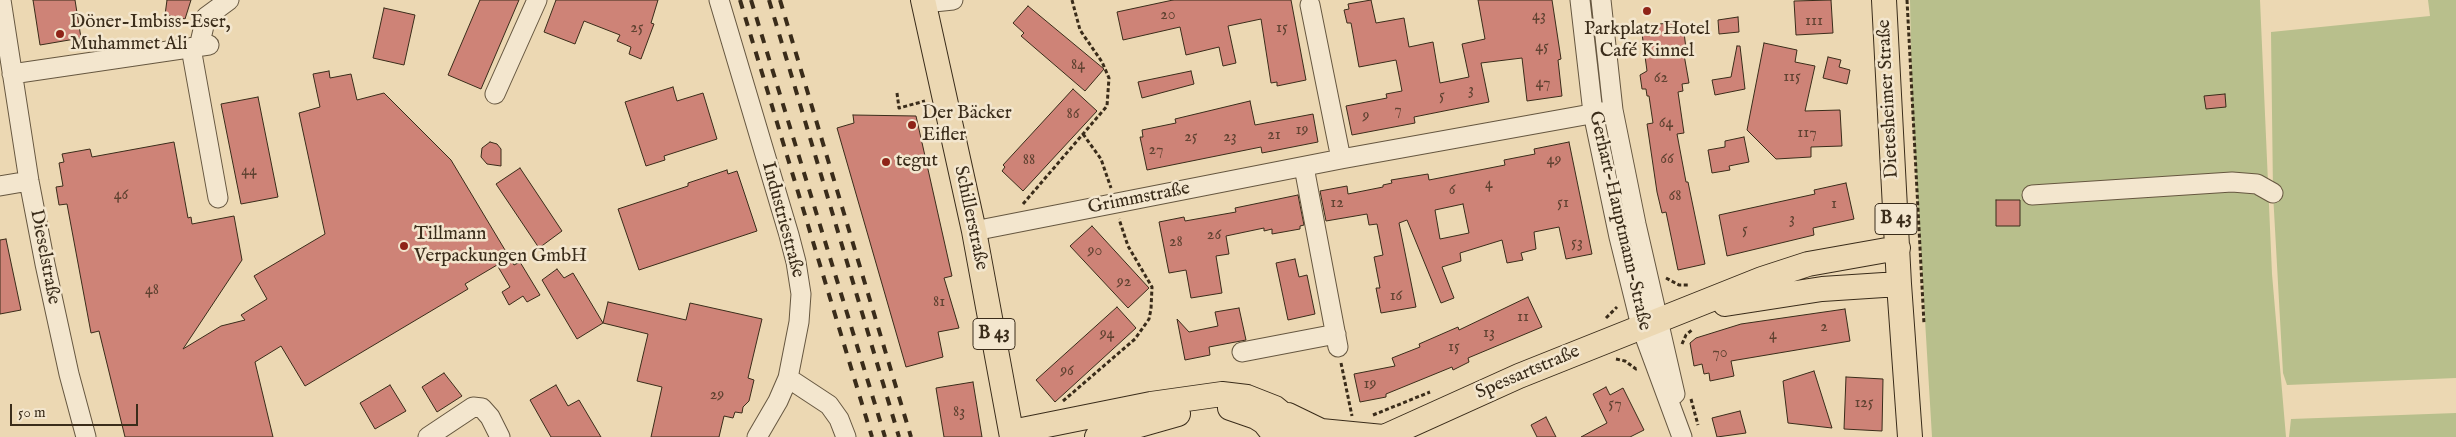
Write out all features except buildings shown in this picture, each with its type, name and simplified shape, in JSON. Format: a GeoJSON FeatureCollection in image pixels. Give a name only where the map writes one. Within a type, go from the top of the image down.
{"type":"FeatureCollection","features":[{"type":"Feature","properties":{"kind":"main road","name":"Dietesheimer Straße"},"geometry":{"type":"LineString","coordinates":[[1884,0],[1899,284],[1910,437]]}},
{"type":"Feature","properties":{"kind":"main road","name":"Schillerstraße"},"geometry":{"type":"LineString","coordinates":[[923,1],[974,231],[1012,435]]}},
{"type":"Feature","properties":{"kind":"main road","name":"Spessartstraße"},"geometry":{"type":"LineString","coordinates":[[1384,437],[1519,376],[1762,279],[1808,264],[1898,248]]}},
{"type":"Feature","properties":{"kind":"main road","name":"Spessartstraße"},"geometry":{"type":"LineString","coordinates":[[1658,320],[1813,291],[1899,284]]}},
{"type":"Feature","properties":{"kind":"main road"},"geometry":{"type":"LineString","coordinates":[[1012,435],[1056,422],[1209,395],[1233,394],[1247,397],[1322,431],[1384,437]]}},
{"type":"Feature","properties":{"kind":"main road"},"geometry":{"type":"LineString","coordinates":[[1097,437],[1159,418],[1208,407],[1232,408],[1261,427],[1264,422],[1276,437]]}},
{"type":"Feature","properties":{"kind":"main road"},"geometry":{"type":"LineString","coordinates":[[1283,413],[1303,437]]}},
{"type":"Feature","properties":{"kind":"street","name":"Dieselstraße"},"geometry":{"type":"LineString","coordinates":[[0,0],[30,181],[58,325],[86,437]]}},
{"type":"Feature","properties":{"kind":"street"},"geometry":{"type":"LineString","coordinates":[[218,198],[199,47],[206,17],[229,0]]}},
{"type":"Feature","properties":{"kind":"street"},"geometry":{"type":"LineString","coordinates":[[495,94],[538,0]]}},
{"type":"Feature","properties":{"kind":"street","name":"Industriestraße"},"geometry":{"type":"LineString","coordinates":[[719,0],[796,262],[801,294],[799,322],[788,378],[778,401],[757,437]]}},
{"type":"Feature","properties":{"kind":"street"},"geometry":{"type":"LineString","coordinates":[[923,1],[954,0]]}},
{"type":"Feature","properties":{"kind":"street","name":"Gerhart-Hauptmann-Straße"},"geometry":{"type":"LineString","coordinates":[[1580,0],[1594,113],[1610,198],[1658,320]]}},
{"type":"Feature","properties":{"kind":"street","name":"Gerhart-Hauptmann-Straße"},"geometry":{"type":"LineString","coordinates":[[1601,0],[1613,110],[1658,320],[1688,434]]}},
{"type":"Feature","properties":{"kind":"street"},"geometry":{"type":"LineString","coordinates":[[1310,5],[1341,159]]}},
{"type":"Feature","properties":{"kind":"street"},"geometry":{"type":"LineString","coordinates":[[12,74],[199,47]]}},
{"type":"Feature","properties":{"kind":"street","name":"Grimmstraße"},"geometry":{"type":"LineString","coordinates":[[974,231],[1341,159],[1613,110]]}},
{"type":"Feature","properties":{"kind":"street"},"geometry":{"type":"LineString","coordinates":[[1242,352],[1337,340],[1304,167]]}},
{"type":"Feature","properties":{"kind":"street"},"geometry":{"type":"LineString","coordinates":[[0,186],[30,181]]}},
{"type":"Feature","properties":{"kind":"street"},"geometry":{"type":"LineString","coordinates":[[2032,194],[2240,182],[2257,184],[2273,192]]}},
{"type":"Feature","properties":{"kind":"street"},"geometry":{"type":"LineString","coordinates":[[788,378],[829,405],[840,419],[846,437]]}},
{"type":"Feature","properties":{"kind":"street"},"geometry":{"type":"LineString","coordinates":[[428,437],[473,407],[482,408],[490,417],[500,437]]}},
{"type":"Feature","properties":{"kind":"path"},"geometry":{"type":"LineString","coordinates":[[1005,225],[1107,106],[1109,78],[1102,62],[1080,30],[1072,0]]}},
{"type":"Feature","properties":{"kind":"path"},"geometry":{"type":"LineString","coordinates":[[1907,0],[1924,331]]}},
{"type":"Feature","properties":{"kind":"path"},"geometry":{"type":"LineString","coordinates":[[896,94],[899,108],[943,97]]}},
{"type":"Feature","properties":{"kind":"path"},"geometry":{"type":"LineString","coordinates":[[1056,422],[1053,409],[1141,333],[1151,310],[1152,287],[1124,239],[1101,159],[1083,134]]}},
{"type":"Feature","properties":{"kind":"path"},"geometry":{"type":"LineString","coordinates":[[1682,347],[1686,335],[1699,326]]}},
{"type":"Feature","properties":{"kind":"path"},"geometry":{"type":"LineString","coordinates":[[1337,340],[1353,424]]}},
{"type":"Feature","properties":{"kind":"path"},"geometry":{"type":"LineString","coordinates":[[1688,390],[1688,434]]}},
{"type":"Feature","properties":{"kind":"green space"},"geometry":{"type":"Polygon","coordinates":[[[1910,0],[2260,0],[2272,274],[2286,437],[1932,437],[1912,102],[1910,0]]]}},
{"type":"Feature","properties":{"kind":"green space"},"geometry":{"type":"Polygon","coordinates":[[[2428,0],[2456,0],[2456,378],[2287,385],[2283,373],[2273,193],[2271,32],[2430,16],[2428,0]]]}},
{"type":"Feature","properties":{"kind":"green space"},"geometry":{"type":"Polygon","coordinates":[[[2456,413],[2456,437],[2289,437],[2291,419],[2456,413]]]}},
{"type":"Feature","properties":{"kind":"railway"},"geometry":{"type":"LineString","coordinates":[[740,0],[872,437]]}},
{"type":"Feature","properties":{"kind":"railway"},"geometry":{"type":"LineString","coordinates":[[751,0],[885,437]]}},
{"type":"Feature","properties":{"kind":"railway"},"geometry":{"type":"LineString","coordinates":[[769,0],[899,437]]}},
{"type":"Feature","properties":{"kind":"railway"},"geometry":{"type":"LineString","coordinates":[[780,0],[911,437]]}},
{"type":"Feature","properties":{"kind":"place","name":"Parkplatz Hotel Café Kinnel"},"geometry":{"type":"Point","coordinates":[1647,11]}},
{"type":"Feature","properties":{"kind":"place","name":"Döner-Imbiss-Eser, Muhammet Ali"},"geometry":{"type":"Point","coordinates":[60,34]}},
{"type":"Feature","properties":{"kind":"place","name":"Der Bäcker Eifler"},"geometry":{"type":"Point","coordinates":[912,125]}},
{"type":"Feature","properties":{"kind":"place","name":"tegut"},"geometry":{"type":"Point","coordinates":[886,162]}},
{"type":"Feature","properties":{"kind":"place","name":"Tillmann Verpackungen GmbH"},"geometry":{"type":"Point","coordinates":[404,246]}}]}
